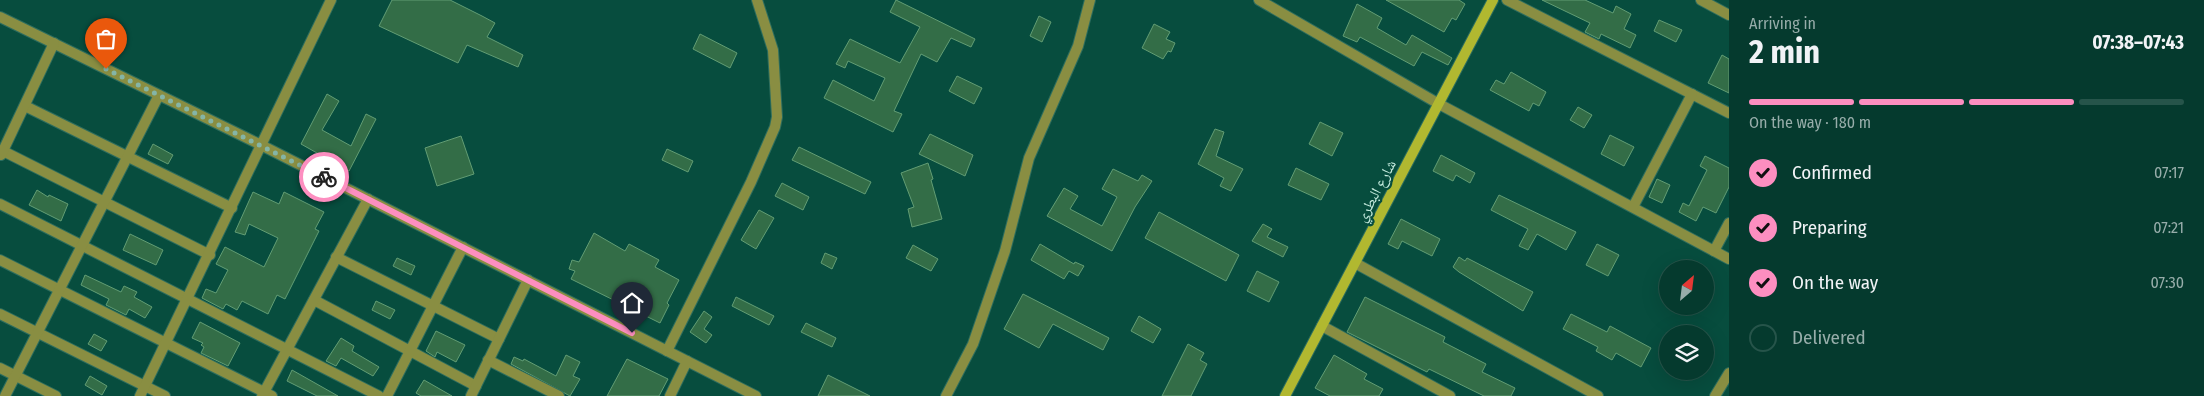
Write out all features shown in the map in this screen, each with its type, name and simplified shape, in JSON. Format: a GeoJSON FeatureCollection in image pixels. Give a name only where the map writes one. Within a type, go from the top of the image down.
{"type":"FeatureCollection","features":[{"type":"Feature","properties":{"kind":"main road","name":"شارع البطري"},"geometry":{"type":"LineString","coordinates":[[1285,396],[1493,0]]}},
{"type":"Feature","properties":{"kind":"street"},"geometry":{"type":"LineString","coordinates":[[140,396],[210,255],[331,0]]}},
{"type":"Feature","properties":{"kind":"street"},"geometry":{"type":"LineString","coordinates":[[667,351],[746,191],[775,127],[777,117],[773,50],[757,0]]}},
{"type":"Feature","properties":{"kind":"street"},"geometry":{"type":"LineString","coordinates":[[946,396],[973,344],[1005,251],[1029,158],[1078,46],[1090,0]]}},
{"type":"Feature","properties":{"kind":"street"},"geometry":{"type":"LineString","coordinates":[[1259,0],[1439,104],[1729,258]]}},
{"type":"Feature","properties":{"kind":"street"},"geometry":{"type":"LineString","coordinates":[[1507,0],[1729,113]]}},
{"type":"Feature","properties":{"kind":"street"},"geometry":{"type":"LineString","coordinates":[[1701,0],[1729,15]]}},
{"type":"Feature","properties":{"kind":"street"},"geometry":{"type":"LineString","coordinates":[[0,17],[261,145],[756,396]]}},
{"type":"Feature","properties":{"kind":"street"},"geometry":{"type":"LineString","coordinates":[[54,43],[1,154],[104,200],[210,255]]}},
{"type":"Feature","properties":{"kind":"street"},"geometry":{"type":"LineString","coordinates":[[1632,207],[1692,94]]}},
{"type":"Feature","properties":{"kind":"street"},"geometry":{"type":"LineString","coordinates":[[5,396],[126,156],[159,95]]}},
{"type":"Feature","properties":{"kind":"street"},"geometry":{"type":"LineString","coordinates":[[25,106],[232,208]]}},
{"type":"Feature","properties":{"kind":"street"},"geometry":{"type":"LineString","coordinates":[[0,260],[266,395],[287,349],[368,199]]}},
{"type":"Feature","properties":{"kind":"street"},"geometry":{"type":"LineString","coordinates":[[0,204],[379,396]]}},
{"type":"Feature","properties":{"kind":"street"},"geometry":{"type":"LineString","coordinates":[[1714,251],[1729,223]]}},
{"type":"Feature","properties":{"kind":"street"},"geometry":{"type":"LineString","coordinates":[[388,396],[463,248]]}},
{"type":"Feature","properties":{"kind":"street"},"geometry":{"type":"LineString","coordinates":[[336,257],[499,339]]}},
{"type":"Feature","properties":{"kind":"street"},"geometry":{"type":"LineString","coordinates":[[1354,263],[1596,396]]}},
{"type":"Feature","properties":{"kind":"street"},"geometry":{"type":"LineString","coordinates":[[471,396],[528,280]]}},
{"type":"Feature","properties":{"kind":"street"},"geometry":{"type":"LineString","coordinates":[[314,300],[476,386]]}},
{"type":"Feature","properties":{"kind":"street"},"geometry":{"type":"LineString","coordinates":[[0,314],[165,396]]}},
{"type":"Feature","properties":{"kind":"street"},"geometry":{"type":"LineString","coordinates":[[1322,326],[1450,396]]}},
{"type":"Feature","properties":{"kind":"street"},"geometry":{"type":"LineString","coordinates":[[488,360],[559,396]]}},
{"type":"Feature","properties":{"kind":"street"},"geometry":{"type":"LineString","coordinates":[[670,396],[687,361]]}},
{"type":"Feature","properties":{"kind":"street"},"geometry":{"type":"LineString","coordinates":[[0,368],[56,396]]}},
{"type":"Feature","properties":{"kind":"street"},"geometry":{"type":"LineString","coordinates":[[1715,396],[1729,372]]}},
{"type":"Feature","properties":{"kind":"building"},"geometry":{"type":"Polygon","coordinates":[[[392,0],[450,0],[482,16],[495,23],[487,37],[523,55],[518,67],[467,45],[458,63],[379,26],[392,0]]]}},
{"type":"Feature","properties":{"kind":"building"},"geometry":{"type":"Polygon","coordinates":[[[896,0],[975,39],[971,47],[951,38],[937,62],[921,54],[894,111],[902,114],[893,132],[824,98],[833,80],[874,101],[885,78],[848,61],[845,68],[836,64],[850,39],[900,63],[920,27],[890,12],[896,0]]]}},
{"type":"Feature","properties":{"kind":"building"},"geometry":{"type":"Polygon","coordinates":[[[1386,0],[1459,0],[1465,4],[1456,20],[1452,18],[1444,32],[1386,0]]]}},
{"type":"Feature","properties":{"kind":"building"},"geometry":{"type":"Polygon","coordinates":[[[1542,0],[1585,0],[1613,13],[1616,6],[1631,14],[1624,29],[1636,35],[1630,48],[1601,34],[1599,39],[1585,32],[1590,23],[1542,0]]]}},
{"type":"Feature","properties":{"kind":"building"},"geometry":{"type":"Polygon","coordinates":[[[1357,4],[1382,18],[1377,28],[1406,45],[1412,35],[1452,58],[1448,65],[1422,52],[1414,66],[1360,37],[1357,42],[1343,36],[1357,4]]]}},
{"type":"Feature","properties":{"kind":"building"},"geometry":{"type":"Polygon","coordinates":[[[1039,16],[1051,22],[1042,42],[1030,36],[1039,16]]]}},
{"type":"Feature","properties":{"kind":"building"},"geometry":{"type":"Polygon","coordinates":[[[1659,20],[1682,30],[1676,42],[1654,31],[1659,20]]]}},
{"type":"Feature","properties":{"kind":"building"},"geometry":{"type":"Polygon","coordinates":[[[1154,24],[1170,32],[1166,39],[1175,43],[1171,52],[1168,51],[1163,59],[1142,48],[1154,24]]]}},
{"type":"Feature","properties":{"kind":"building"},"geometry":{"type":"Polygon","coordinates":[[[700,34],[737,53],[730,68],[693,49],[700,34]]]}},
{"type":"Feature","properties":{"kind":"building"},"geometry":{"type":"Polygon","coordinates":[[[1722,55],[1729,59],[1729,93],[1708,83],[1722,55]]]}},
{"type":"Feature","properties":{"kind":"building"},"geometry":{"type":"Polygon","coordinates":[[[1511,72],[1546,92],[1539,106],[1533,103],[1529,111],[1490,90],[1496,80],[1504,84],[1511,72]]]}},
{"type":"Feature","properties":{"kind":"building"},"geometry":{"type":"Polygon","coordinates":[[[957,76],[982,88],[974,104],[949,91],[957,76]]]}},
{"type":"Feature","properties":{"kind":"building"},"geometry":{"type":"Polygon","coordinates":[[[327,94],[339,101],[322,130],[351,146],[366,114],[376,119],[349,171],[301,144],[327,94]]]}},
{"type":"Feature","properties":{"kind":"building"},"geometry":{"type":"Polygon","coordinates":[[[1578,107],[1592,115],[1584,128],[1570,120],[1578,107]]]}},
{"type":"Feature","properties":{"kind":"building"},"geometry":{"type":"Polygon","coordinates":[[[1320,122],[1343,133],[1332,156],[1309,144],[1320,122]]]}},
{"type":"Feature","properties":{"kind":"building"},"geometry":{"type":"Polygon","coordinates":[[[1215,129],[1224,132],[1216,156],[1243,169],[1231,191],[1220,186],[1224,178],[1198,164],[1215,129]]]}},
{"type":"Feature","properties":{"kind":"building"},"geometry":{"type":"Polygon","coordinates":[[[930,134],[973,155],[965,176],[919,154],[930,134]]]}},
{"type":"Feature","properties":{"kind":"building"},"geometry":{"type":"Polygon","coordinates":[[[1610,135],[1634,147],[1624,166],[1601,154],[1610,135]]]}},
{"type":"Feature","properties":{"kind":"building"},"geometry":{"type":"Polygon","coordinates":[[[461,136],[474,174],[437,186],[425,148],[461,136]]]}},
{"type":"Feature","properties":{"kind":"building"},"geometry":{"type":"Polygon","coordinates":[[[153,144],[173,155],[168,164],[148,154],[153,144]]]}},
{"type":"Feature","properties":{"kind":"building"},"geometry":{"type":"Polygon","coordinates":[[[799,147],[871,182],[865,194],[792,160],[799,147]]]}},
{"type":"Feature","properties":{"kind":"building"},"geometry":{"type":"Polygon","coordinates":[[[667,149],[693,161],[688,172],[662,160],[667,149]]]}},
{"type":"Feature","properties":{"kind":"building"},"geometry":{"type":"Polygon","coordinates":[[[1441,155],[1475,173],[1470,183],[1456,175],[1453,181],[1433,171],[1441,155]]]}},
{"type":"Feature","properties":{"kind":"building"},"geometry":{"type":"Polygon","coordinates":[[[1705,156],[1729,168],[1729,187],[1716,213],[1703,207],[1696,221],[1679,212],[1683,203],[1689,206],[1707,170],[1700,166],[1705,156]]]}},
{"type":"Feature","properties":{"kind":"building"},"geometry":{"type":"Polygon","coordinates":[[[928,163],[942,219],[912,227],[908,209],[914,207],[901,173],[928,163]]]}},
{"type":"Feature","properties":{"kind":"building"},"geometry":{"type":"Polygon","coordinates":[[[1296,168],[1329,184],[1321,200],[1288,185],[1296,168]]]}},
{"type":"Feature","properties":{"kind":"building"},"geometry":{"type":"Polygon","coordinates":[[[1113,169],[1138,181],[1142,175],[1152,181],[1135,207],[1112,251],[1047,216],[1064,188],[1078,196],[1070,209],[1102,226],[1117,197],[1102,189],[1113,169]]]}},
{"type":"Feature","properties":{"kind":"building"},"geometry":{"type":"Polygon","coordinates":[[[1657,179],[1670,185],[1662,203],[1649,197],[1657,179]]]}},
{"type":"Feature","properties":{"kind":"building"},"geometry":{"type":"Polygon","coordinates":[[[782,183],[809,197],[803,210],[775,196],[782,183]]]}},
{"type":"Feature","properties":{"kind":"building"},"geometry":{"type":"Polygon","coordinates":[[[37,190],[48,197],[49,195],[68,204],[61,221],[29,205],[37,190]]]}},
{"type":"Feature","properties":{"kind":"building"},"geometry":{"type":"Polygon","coordinates":[[[253,192],[279,204],[284,192],[324,212],[315,229],[319,231],[285,299],[277,295],[268,314],[242,301],[237,310],[226,304],[223,309],[202,298],[206,289],[216,293],[228,270],[216,264],[225,247],[264,267],[278,238],[249,224],[245,235],[235,232],[253,192]]]}},
{"type":"Feature","properties":{"kind":"building"},"geometry":{"type":"Polygon","coordinates":[[[1499,195],[1576,232],[1566,250],[1537,234],[1528,250],[1519,246],[1528,229],[1491,210],[1499,195]]]}},
{"type":"Feature","properties":{"kind":"building"},"geometry":{"type":"Polygon","coordinates":[[[759,210],[774,218],[756,249],[741,240],[759,210]]]}},
{"type":"Feature","properties":{"kind":"building"},"geometry":{"type":"Polygon","coordinates":[[[1159,212],[1239,255],[1226,281],[1145,238],[1159,212]]]}},
{"type":"Feature","properties":{"kind":"building"},"geometry":{"type":"Polygon","coordinates":[[[1401,219],[1440,239],[1432,256],[1402,241],[1398,249],[1388,244],[1401,219]]]}},
{"type":"Feature","properties":{"kind":"building"},"geometry":{"type":"Polygon","coordinates":[[[1263,224],[1272,229],[1267,237],[1288,247],[1283,257],[1252,241],[1263,224]]]}},
{"type":"Feature","properties":{"kind":"building"},"geometry":{"type":"Polygon","coordinates":[[[594,233],[625,251],[629,244],[659,260],[655,267],[679,280],[667,303],[669,305],[660,323],[571,279],[575,271],[569,269],[572,260],[579,262],[594,233]]]}},
{"type":"Feature","properties":{"kind":"building"},"geometry":{"type":"Polygon","coordinates":[[[130,234],[163,250],[156,265],[123,250],[130,234]]]}},
{"type":"Feature","properties":{"kind":"building"},"geometry":{"type":"Polygon","coordinates":[[[1040,244],[1074,264],[1075,262],[1084,266],[1078,276],[1069,271],[1064,279],[1031,260],[1040,244]]]}},
{"type":"Feature","properties":{"kind":"building"},"geometry":{"type":"Polygon","coordinates":[[[1597,244],[1619,255],[1608,276],[1586,265],[1597,244]]]}},
{"type":"Feature","properties":{"kind":"building"},"geometry":{"type":"Polygon","coordinates":[[[913,245],[938,259],[931,271],[906,258],[913,245]]]}},
{"type":"Feature","properties":{"kind":"building"},"geometry":{"type":"Polygon","coordinates":[[[825,253],[837,258],[832,269],[821,263],[825,253]]]}},
{"type":"Feature","properties":{"kind":"building"},"geometry":{"type":"Polygon","coordinates":[[[1459,257],[1465,261],[1467,258],[1533,292],[1523,311],[1453,267],[1459,257]]]}},
{"type":"Feature","properties":{"kind":"building"},"geometry":{"type":"Polygon","coordinates":[[[397,258],[415,266],[411,275],[393,266],[397,258]]]}},
{"type":"Feature","properties":{"kind":"building"},"geometry":{"type":"Polygon","coordinates":[[[1257,271],[1279,282],[1269,302],[1247,291],[1257,271]]]}},
{"type":"Feature","properties":{"kind":"building"},"geometry":{"type":"Polygon","coordinates":[[[85,275],[121,292],[124,286],[137,292],[134,297],[152,307],[145,318],[129,309],[126,315],[106,305],[109,299],[81,285],[85,275]]]}},
{"type":"Feature","properties":{"kind":"building"},"geometry":{"type":"Polygon","coordinates":[[[1023,294],[1109,338],[1103,350],[1053,324],[1039,348],[1004,329],[1023,294]]]}},
{"type":"Feature","properties":{"kind":"building"},"geometry":{"type":"Polygon","coordinates":[[[736,297],[774,316],[769,325],[732,306],[736,297]]]}},
{"type":"Feature","properties":{"kind":"building"},"geometry":{"type":"Polygon","coordinates":[[[1365,297],[1445,337],[1443,342],[1486,364],[1482,372],[1515,388],[1511,396],[1484,396],[1429,369],[1427,372],[1347,332],[1365,297]]]}},
{"type":"Feature","properties":{"kind":"building"},"geometry":{"type":"Polygon","coordinates":[[[376,301],[395,310],[390,319],[372,310],[376,301]]]}},
{"type":"Feature","properties":{"kind":"building"},"geometry":{"type":"Polygon","coordinates":[[[704,311],[712,317],[704,329],[712,335],[706,343],[690,332],[704,311]]]}},
{"type":"Feature","properties":{"kind":"building"},"geometry":{"type":"Polygon","coordinates":[[[1571,314],[1607,332],[1610,326],[1651,348],[1641,367],[1616,353],[1612,360],[1596,351],[1598,347],[1563,329],[1571,314]]]}},
{"type":"Feature","properties":{"kind":"building"},"geometry":{"type":"Polygon","coordinates":[[[1139,316],[1161,329],[1153,343],[1131,331],[1139,316]]]}},
{"type":"Feature","properties":{"kind":"building"},"geometry":{"type":"Polygon","coordinates":[[[200,322],[240,343],[228,366],[201,353],[204,347],[201,345],[203,343],[192,338],[200,322]]]}},
{"type":"Feature","properties":{"kind":"building"},"geometry":{"type":"Polygon","coordinates":[[[806,323],[836,338],[832,347],[801,332],[806,323]]]}},
{"type":"Feature","properties":{"kind":"building"},"geometry":{"type":"Polygon","coordinates":[[[436,331],[465,345],[456,362],[437,352],[435,357],[426,351],[436,331]]]}},
{"type":"Feature","properties":{"kind":"building"},"geometry":{"type":"Polygon","coordinates":[[[94,334],[107,341],[101,351],[88,344],[94,334]]]}},
{"type":"Feature","properties":{"kind":"building"},"geometry":{"type":"Polygon","coordinates":[[[341,338],[354,346],[352,351],[379,367],[373,376],[341,358],[336,366],[326,361],[341,338]]]}},
{"type":"Feature","properties":{"kind":"building"},"geometry":{"type":"Polygon","coordinates":[[[1188,344],[1204,353],[1200,360],[1207,364],[1191,396],[1162,396],[1188,344]]]}},
{"type":"Feature","properties":{"kind":"building"},"geometry":{"type":"Polygon","coordinates":[[[566,355],[580,362],[573,376],[580,379],[570,396],[511,364],[514,357],[523,361],[524,359],[556,376],[566,355]]]}},
{"type":"Feature","properties":{"kind":"building"},"geometry":{"type":"Polygon","coordinates":[[[1334,355],[1367,374],[1364,379],[1383,389],[1379,396],[1330,396],[1315,388],[1334,355]]]}},
{"type":"Feature","properties":{"kind":"building"},"geometry":{"type":"Polygon","coordinates":[[[627,359],[668,379],[659,396],[607,396],[627,359]]]}},
{"type":"Feature","properties":{"kind":"building"},"geometry":{"type":"Polygon","coordinates":[[[292,370],[338,396],[317,396],[287,381],[292,370]]]}},
{"type":"Feature","properties":{"kind":"building"},"geometry":{"type":"Polygon","coordinates":[[[828,375],[870,396],[818,396],[828,375]]]}},
{"type":"Feature","properties":{"kind":"building"},"geometry":{"type":"Polygon","coordinates":[[[90,376],[107,386],[102,395],[85,385],[90,376]]]}},
{"type":"Feature","properties":{"kind":"building"},"geometry":{"type":"Polygon","coordinates":[[[424,380],[452,396],[421,396],[416,393],[424,380]]]}},
{"type":"Feature","properties":{"kind":"way so far"},"geometry":{"type":"LineString","coordinates":[[106,69],[324,177]]}},
{"type":"Feature","properties":{"kind":"route"},"geometry":{"type":"LineString","coordinates":[[324,177],[632,333]]}}]}
